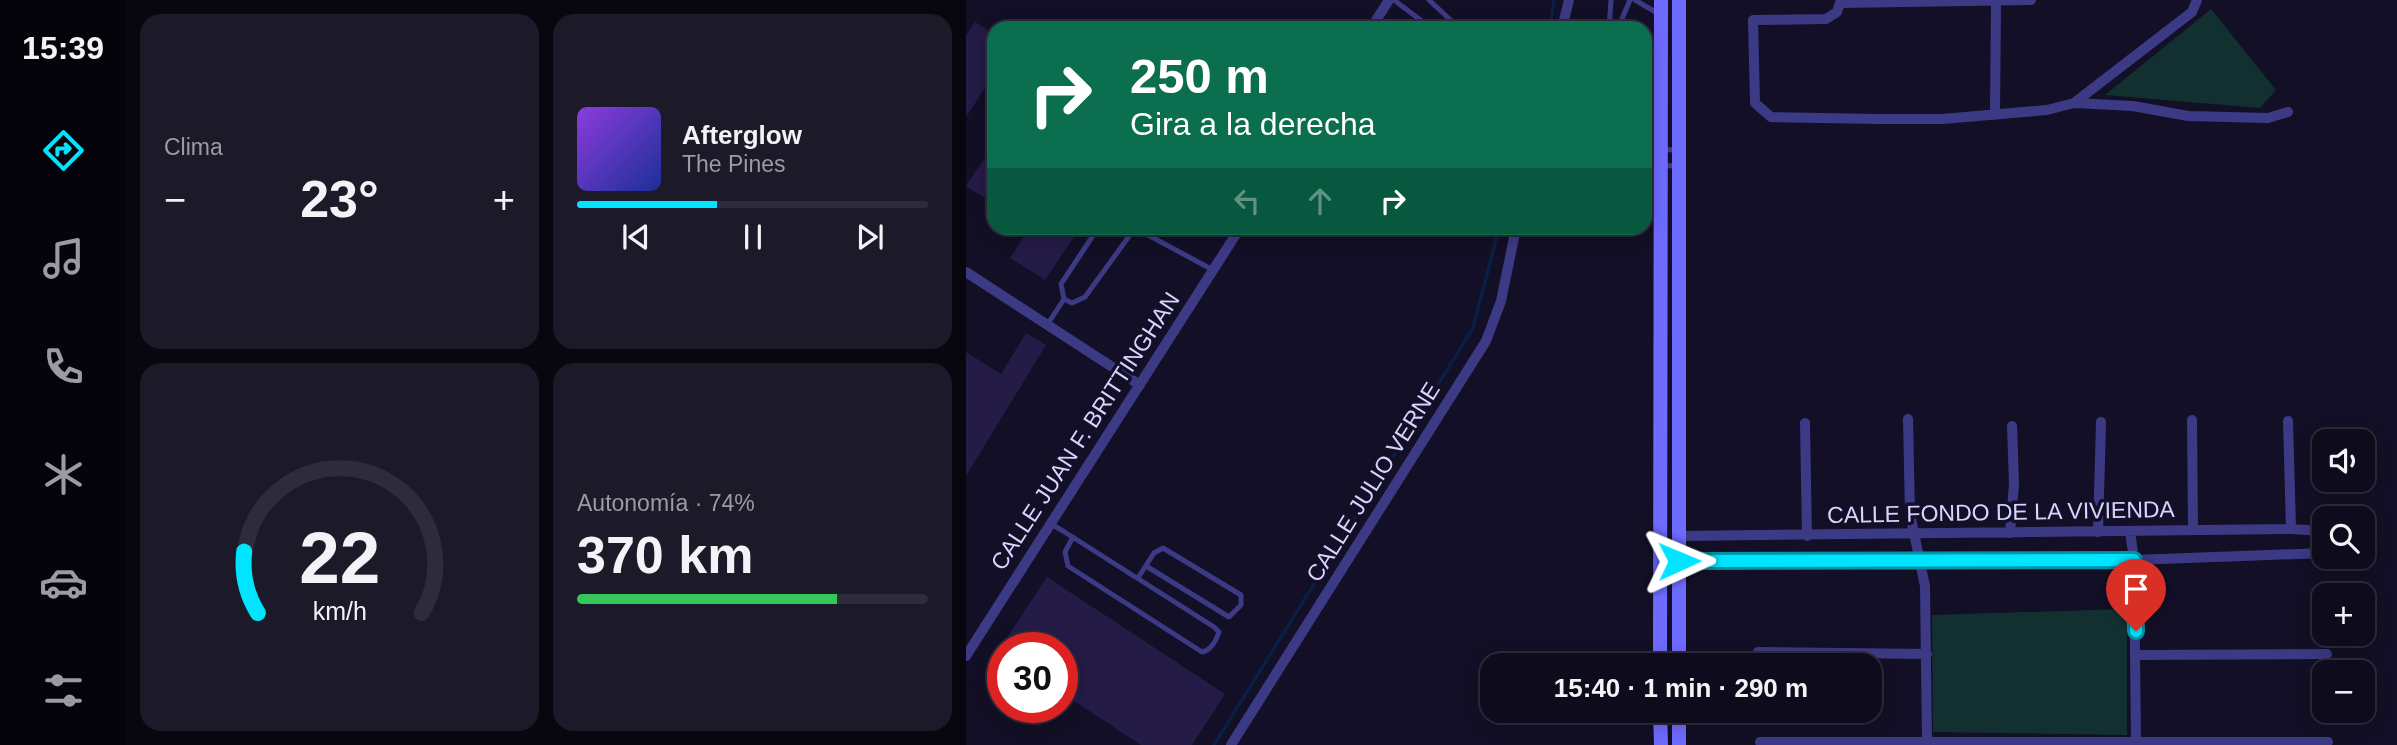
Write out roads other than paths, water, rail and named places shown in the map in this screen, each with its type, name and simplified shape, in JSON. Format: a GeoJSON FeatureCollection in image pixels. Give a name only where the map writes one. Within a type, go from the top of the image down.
{"type":"FeatureCollection","features":[{"type":"Feature","properties":{"kind":"main road"},"geometry":{"type":"LineString","coordinates":[[1660,653],[1661,0]]}},
{"type":"Feature","properties":{"kind":"main road"},"geometry":{"type":"LineString","coordinates":[[1679,0],[1679,653]]}},
{"type":"Feature","properties":{"kind":"main road"},"geometry":{"type":"LineString","coordinates":[[1660,412],[1679,412]]}},
{"type":"Feature","properties":{"kind":"main road"},"geometry":{"type":"LineString","coordinates":[[1660,469],[1668,481],[1670,549],[1679,561]]}},
{"type":"Feature","properties":{"kind":"main road"},"geometry":{"type":"LineString","coordinates":[[1660,723],[1661,745]]}},
{"type":"Feature","properties":{"kind":"main road"},"geometry":{"type":"LineString","coordinates":[[1679,723],[1679,745]]}},
{"type":"Feature","properties":{"kind":"street"},"geometry":{"type":"LineString","coordinates":[[1376,21],[1392,0]]}},
{"type":"Feature","properties":{"kind":"street"},"geometry":{"type":"LineString","coordinates":[[1564,21],[1569,0]]}},
{"type":"Feature","properties":{"kind":"street"},"geometry":{"type":"LineString","coordinates":[[2031,0],[1840,1],[1837,12],[1826,19],[1753,20],[1752,91],[1755,103],[1762,113],[1771,117],[1878,119],[2047,110],[2074,103],[2133,106],[2188,116],[2268,118],[2288,112]]}},
{"type":"Feature","properties":{"kind":"street"},"geometry":{"type":"LineString","coordinates":[[2074,103],[2192,12],[2197,0]]}},
{"type":"Feature","properties":{"kind":"street"},"geometry":{"type":"LineString","coordinates":[[1995,114],[1996,2]]}},
{"type":"Feature","properties":{"kind":"street","name":"CALLE JUAN F. BRITTINGHAN"},"geometry":{"type":"LineString","coordinates":[[966,656],[1236,235]]}},
{"type":"Feature","properties":{"kind":"street","name":"CALLE JULIO VERNE"},"geometry":{"type":"LineString","coordinates":[[1231,745],[1486,341],[1501,301],[1515,235]]}},
{"type":"Feature","properties":{"kind":"street"},"geometry":{"type":"LineString","coordinates":[[966,272],[1140,385]]}},
{"type":"Feature","properties":{"kind":"street"},"geometry":{"type":"LineString","coordinates":[[1908,419],[1910,514],[1925,586],[1927,741]]}},
{"type":"Feature","properties":{"kind":"street"},"geometry":{"type":"LineString","coordinates":[[2192,420],[2193,530]]}},
{"type":"Feature","properties":{"kind":"street"},"geometry":{"type":"LineString","coordinates":[[2288,421],[2291,529]]}},
{"type":"Feature","properties":{"kind":"street"},"geometry":{"type":"LineString","coordinates":[[2098,532],[2101,422]]}},
{"type":"Feature","properties":{"kind":"street"},"geometry":{"type":"LineString","coordinates":[[1805,423],[1807,536]]}},
{"type":"Feature","properties":{"kind":"street"},"geometry":{"type":"LineString","coordinates":[[2010,533],[2014,484],[2012,426]]}},
{"type":"Feature","properties":{"kind":"street","name":"CALLE FONDO DE LA VIVIENDA"},"geometry":{"type":"LineString","coordinates":[[1679,536],[2312,530]]}},
{"type":"Feature","properties":{"kind":"street"},"geometry":{"type":"LineString","coordinates":[[2130,531],[2134,560],[2136,742]]}},
{"type":"Feature","properties":{"kind":"street","name":"CALLE FONDO DE LA VIVIENDA"},"geometry":{"type":"LineString","coordinates":[[1679,561],[2134,560],[2312,553]]}},
{"type":"Feature","properties":{"kind":"street"},"geometry":{"type":"LineString","coordinates":[[1758,652],[1927,654]]}},
{"type":"Feature","properties":{"kind":"street"},"geometry":{"type":"LineString","coordinates":[[2136,655],[2327,654]]}},
{"type":"Feature","properties":{"kind":"street"},"geometry":{"type":"LineString","coordinates":[[1759,743],[2328,742]]}},
{"type":"Feature","properties":{"kind":"lane"},"geometry":{"type":"LineString","coordinates":[[1392,0],[1421,21]]}},
{"type":"Feature","properties":{"kind":"lane"},"geometry":{"type":"LineString","coordinates":[[1429,0],[1452,21]]}},
{"type":"Feature","properties":{"kind":"lane"},"geometry":{"type":"LineString","coordinates":[[1610,21],[1611,0]]}},
{"type":"Feature","properties":{"kind":"lane"},"geometry":{"type":"LineString","coordinates":[[1622,21],[1632,0],[1661,15]]}},
{"type":"Feature","properties":{"kind":"lane"},"geometry":{"type":"LineString","coordinates":[[1652,90],[1662,93]]}},
{"type":"Feature","properties":{"kind":"lane"},"geometry":{"type":"LineString","coordinates":[[1652,149],[1680,150]]}},
{"type":"Feature","properties":{"kind":"lane"},"geometry":{"type":"LineString","coordinates":[[1652,165],[1680,166]]}},
{"type":"Feature","properties":{"kind":"lane"},"geometry":{"type":"LineString","coordinates":[[1047,325],[1064,299],[1060,284],[1093,235]]}},
{"type":"Feature","properties":{"kind":"lane"},"geometry":{"type":"LineString","coordinates":[[1064,299],[1072,303],[1085,297],[1130,235]]}},
{"type":"Feature","properties":{"kind":"lane"},"geometry":{"type":"LineString","coordinates":[[1148,235],[1213,270]]}},
{"type":"Feature","properties":{"kind":"lane"},"geometry":{"type":"LineString","coordinates":[[1051,524],[1073,537],[1138,578],[1219,632],[1207,651],[1197,650],[1068,566],[1065,552],[1073,537]]}},
{"type":"Feature","properties":{"kind":"lane"},"geometry":{"type":"LineString","coordinates":[[1138,578],[1154,553],[1163,548],[1241,595],[1241,605],[1229,617],[1146,566]]}},
{"type":"Feature","properties":{"kind":"waterway"},"geometry":{"type":"LineString","coordinates":[[1551,21],[1554,0]]}},
{"type":"Feature","properties":{"kind":"waterway"},"geometry":{"type":"LineString","coordinates":[[1214,745],[1473,328],[1497,235]]}}]}
